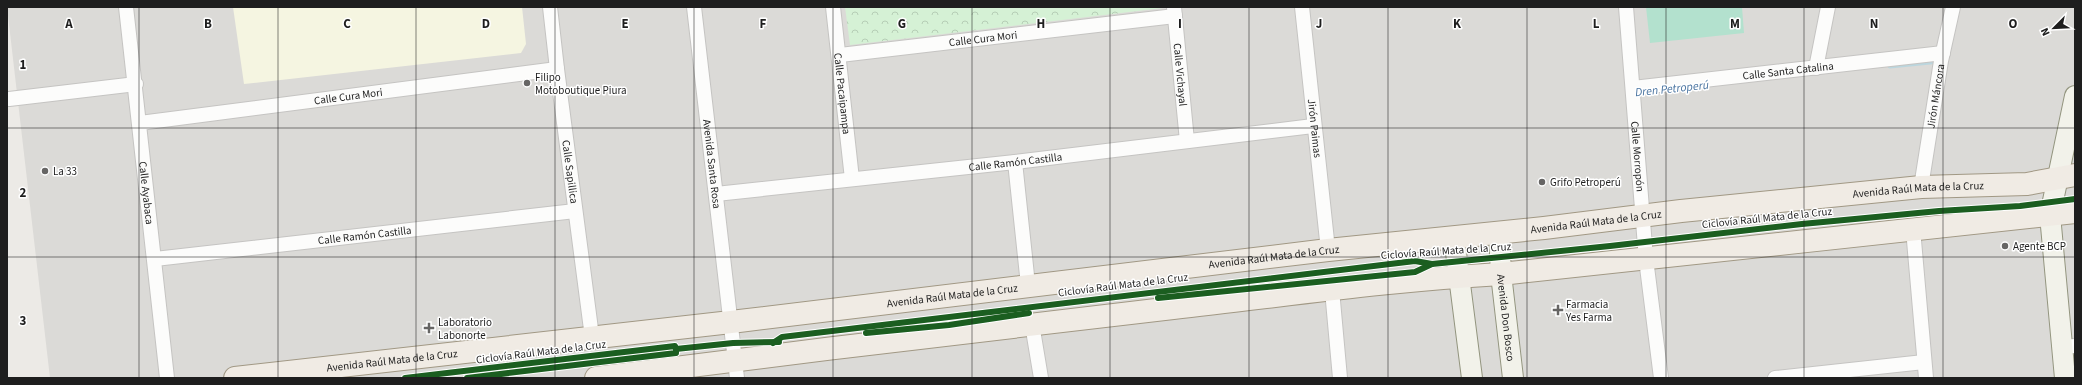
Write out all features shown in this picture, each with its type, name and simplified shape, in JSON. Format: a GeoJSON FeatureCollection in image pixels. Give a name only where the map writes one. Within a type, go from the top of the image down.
{"type":"FeatureCollection","features":[{"type":"Feature","properties":{"kind":"main road","name":"Avenida Raúl Mata de la Cruz"},"geometry":{"type":"LineString","coordinates":[[235,378],[731,322],[1328,250],[1681,211],[1922,187],[2027,184],[2067,177]]}},
{"type":"Feature","properties":{"kind":"main road"},"geometry":{"type":"LineString","coordinates":[[596,378],[736,369],[1032,324],[1460,276],[1501,274],[1646,259],[1913,228],[2075,212]]}},
{"type":"Feature","properties":{"kind":"street","name":"Calle Ayabaca"},"geometry":{"type":"LineString","coordinates":[[126,7],[136,84],[168,378]]}},
{"type":"Feature","properties":{"kind":"street","name":"Calle Sapillica"},"geometry":{"type":"LineString","coordinates":[[550,7],[592,337]]}},
{"type":"Feature","properties":{"kind":"street","name":"Avenida Santa Rosa"},"geometry":{"type":"LineString","coordinates":[[694,7],[736,369]]}},
{"type":"Feature","properties":{"kind":"street","name":"Calle Pacaipampa"},"geometry":{"type":"LineString","coordinates":[[834,7],[852,179]]}},
{"type":"Feature","properties":{"kind":"street","name":"Jirón Paimas"},"geometry":{"type":"LineString","coordinates":[[1302,7],[1328,250]]}},
{"type":"Feature","properties":{"kind":"street","name":"Calle Morropón"},"geometry":{"type":"LineString","coordinates":[[1626,7],[1646,259],[1661,378]]}},
{"type":"Feature","properties":{"kind":"street"},"geometry":{"type":"LineString","coordinates":[[1816,68],[1828,7]]}},
{"type":"Feature","properties":{"kind":"street","name":"Jirón Máncora"},"geometry":{"type":"LineString","coordinates":[[1922,187],[1943,54],[1953,7]]}},
{"type":"Feature","properties":{"kind":"street","name":"Calle Cura Mori"},"geometry":{"type":"LineString","coordinates":[[840,55],[1174,11]]}},
{"type":"Feature","properties":{"kind":"street","name":"Calle Vichayal"},"geometry":{"type":"LineString","coordinates":[[1174,11],[1187,142]]}},
{"type":"Feature","properties":{"kind":"street","name":"Calle Santa Catalina"},"geometry":{"type":"LineString","coordinates":[[1633,88],[1943,54]]}},
{"type":"Feature","properties":{"kind":"street","name":"Calle Cura Mori"},"geometry":{"type":"LineString","coordinates":[[140,123],[557,69]]}},
{"type":"Feature","properties":{"kind":"street"},"geometry":{"type":"LineString","coordinates":[[10,99],[136,84]]}},
{"type":"Feature","properties":{"kind":"street"},"geometry":{"type":"LineString","coordinates":[[2065,378],[2069,347],[2050,215],[2067,177],[2075,96]]}},
{"type":"Feature","properties":{"kind":"street","name":"Calle Ramón Castilla"},"geometry":{"type":"LineString","coordinates":[[716,194],[1015,162],[1314,126]]}},
{"type":"Feature","properties":{"kind":"street"},"geometry":{"type":"LineString","coordinates":[[1015,162],[1028,285]]}},
{"type":"Feature","properties":{"kind":"street","name":"Calle Ramón Castilla"},"geometry":{"type":"LineString","coordinates":[[154,259],[575,210]]}},
{"type":"Feature","properties":{"kind":"street"},"geometry":{"type":"LineString","coordinates":[[1913,228],[1926,378]]}},
{"type":"Feature","properties":{"kind":"street","name":"Avenida Don Bosco"},"geometry":{"type":"LineString","coordinates":[[1499,232],[1501,274],[1513,378]]}},
{"type":"Feature","properties":{"kind":"street"},"geometry":{"type":"LineString","coordinates":[[1454,237],[1472,378]]}},
{"type":"Feature","properties":{"kind":"street"},"geometry":{"type":"LineString","coordinates":[[1332,290],[1340,378]]}},
{"type":"Feature","properties":{"kind":"street"},"geometry":{"type":"LineString","coordinates":[[1032,324],[1041,378]]}},
{"type":"Feature","properties":{"kind":"street"},"geometry":{"type":"LineString","coordinates":[[1775,378],[1924,362]]}},
{"type":"Feature","properties":{"kind":"shaded area"},"geometry":{"type":"Polygon","coordinates":[[[7,7],[2075,7],[2075,378],[50,378],[7,7]]]}},
{"type":"Feature","properties":{"kind":"shaded area"},"geometry":{"type":"Polygon","coordinates":[[[233,7],[522,7],[526,44],[521,53],[244,84],[233,7]]]}},
{"type":"Feature","properties":{"kind":"green space"},"geometry":{"type":"Polygon","coordinates":[[[845,7],[1163,7],[1163,8],[850,45],[845,7]]]}},
{"type":"Feature","properties":{"kind":"green space"},"geometry":{"type":"Polygon","coordinates":[[[1646,7],[1742,7],[1744,33],[1650,43],[1646,7]]]}},
{"type":"Feature","properties":{"kind":"waterway","name":"Dren Petroperú"},"geometry":{"type":"LineString","coordinates":[[1890,66],[1940,61]]}},
{"type":"Feature","properties":{"kind":"cycle path","name":"Ciclovía Raúl Mata de la Cruz"},"geometry":{"type":"LineString","coordinates":[[773,343],[782,337],[1415,261],[1432,264],[1610,246],[1802,224],[1939,211],[2020,206],[2075,199]]}},
{"type":"Feature","properties":{"kind":"cycle path","name":"Ciclovía Raúl Mata de la Cruz"},"geometry":{"type":"LineString","coordinates":[[1158,298],[1415,272],[1432,264]]}},
{"type":"Feature","properties":{"kind":"cycle path"},"geometry":{"type":"LineString","coordinates":[[866,333],[949,325],[1029,313]]}},
{"type":"Feature","properties":{"kind":"cycle path","name":"Ciclovía Raúl Mata de la Cruz"},"geometry":{"type":"LineString","coordinates":[[405,378],[675,346],[676,349],[733,343],[779,342]]}},
{"type":"Feature","properties":{"kind":"cycle path"},"geometry":{"type":"LineString","coordinates":[[467,378],[676,353],[676,349]]}},
{"type":"Feature","properties":{"kind":"place","name":"Filipo Motoboutique Piura"},"geometry":{"type":"Point","coordinates":[527,83]}},
{"type":"Feature","properties":{"kind":"place","name":"La 33"},"geometry":{"type":"Point","coordinates":[45,171]}},
{"type":"Feature","properties":{"kind":"place","name":"Grifo Petroperú"},"geometry":{"type":"Point","coordinates":[1542,182]}},
{"type":"Feature","properties":{"kind":"place","name":"Agente BCP"},"geometry":{"type":"Point","coordinates":[2005,246]}},
{"type":"Feature","properties":{"kind":"place","name":"Farmacia Yes Farma"},"geometry":{"type":"Point","coordinates":[1558,310]}},
{"type":"Feature","properties":{"kind":"place","name":"Laboratorio Labonorte"},"geometry":{"type":"Point","coordinates":[429,328]}}]}
